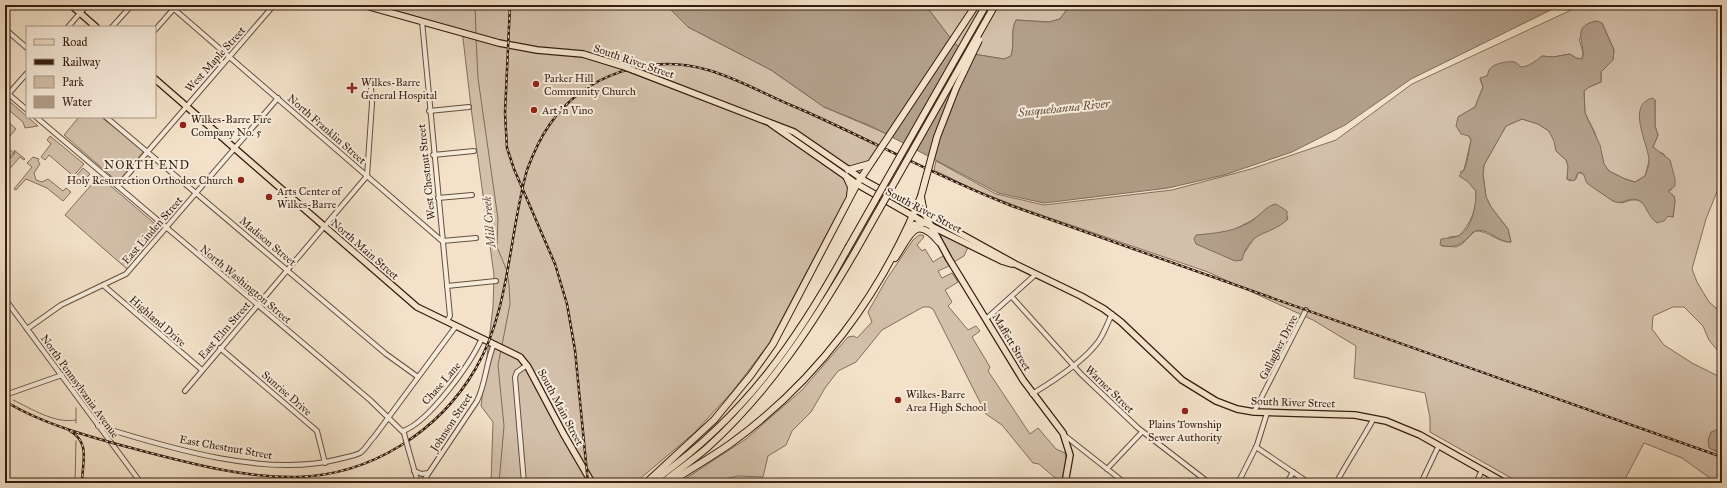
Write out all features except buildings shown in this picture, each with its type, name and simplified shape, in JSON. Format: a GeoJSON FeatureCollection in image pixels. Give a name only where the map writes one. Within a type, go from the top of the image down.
{"type":"FeatureCollection","features":[{"type":"Feature","properties":{"kind":"highway"},"geometry":{"type":"LineString","coordinates":[[646,483],[714,420],[751,375],[773,344],[857,184],[976,5]]}},
{"type":"Feature","properties":{"kind":"highway"},"geometry":{"type":"LineString","coordinates":[[650,483],[690,455],[732,415],[768,374],[794,339],[821,298],[986,5]]}},
{"type":"Feature","properties":{"kind":"highway"},"geometry":{"type":"LineString","coordinates":[[669,483],[730,444],[767,414],[804,379],[846,332],[866,303],[896,250],[913,216],[921,196],[937,137],[948,108],[995,5]]}},
{"type":"Feature","properties":{"kind":"highway"},"geometry":{"type":"LineString","coordinates":[[662,483],[707,448],[754,400],[788,360],[822,309],[995,5]]}},
{"type":"Feature","properties":{"kind":"highway"},"geometry":{"type":"LineString","coordinates":[[850,198],[851,187],[847,173],[863,167],[872,161]]}},
{"type":"Feature","properties":{"kind":"highway"},"geometry":{"type":"LineString","coordinates":[[921,196],[924,213]]}},
{"type":"Feature","properties":{"kind":"highway"},"geometry":{"type":"LineString","coordinates":[[896,250],[914,225],[927,224]]}},
{"type":"Feature","properties":{"kind":"highway"},"geometry":{"type":"LineString","coordinates":[[883,274],[915,230],[926,229],[939,242]]}},
{"type":"Feature","properties":{"kind":"main road"},"geometry":{"type":"LineString","coordinates":[[71,5],[95,26]]}},
{"type":"Feature","properties":{"kind":"main road","name":"South River Street"},"geometry":{"type":"LineString","coordinates":[[363,5],[487,40],[537,50],[583,54],[645,74],[769,122],[794,132],[847,173],[857,184],[927,224],[1002,261],[1015,264]]}},
{"type":"Feature","properties":{"kind":"main road","name":"North Main Street"},"geometry":{"type":"LineString","coordinates":[[156,80],[417,307],[506,349]]}},
{"type":"Feature","properties":{"kind":"main road","name":"South River Street"},"geometry":{"type":"LineString","coordinates":[[847,173],[861,178],[1035,275],[1081,296],[1112,314],[1168,368],[1193,388],[1227,405],[1254,412],[1341,414],[1374,418],[1406,428],[1505,483]]}},
{"type":"Feature","properties":{"kind":"main road","name":"Maffett Street"},"geometry":{"type":"LineString","coordinates":[[924,213],[927,224],[1032,394],[1063,434],[1070,455],[1065,483]]}},
{"type":"Feature","properties":{"kind":"main road","name":"South Main Street"},"geometry":{"type":"LineString","coordinates":[[506,349],[516,354],[527,365],[592,483]]}},
{"type":"Feature","properties":{"kind":"street"},"geometry":{"type":"LineString","coordinates":[[69,26],[87,5]]}},
{"type":"Feature","properties":{"kind":"street"},"geometry":{"type":"LineString","coordinates":[[113,26],[132,5]]}},
{"type":"Feature","properties":{"kind":"street","name":"West Maple Street"},"geometry":{"type":"LineString","coordinates":[[118,186],[274,5]]}},
{"type":"Feature","properties":{"kind":"street"},"geometry":{"type":"LineString","coordinates":[[156,29],[176,7]]}},
{"type":"Feature","properties":{"kind":"street","name":"North Franklin Street"},"geometry":{"type":"LineString","coordinates":[[176,7],[229,57],[442,241]]}},
{"type":"Feature","properties":{"kind":"street","name":"West Chestnut Street"},"geometry":{"type":"LineString","coordinates":[[422,21],[433,154],[450,316],[447,321]]}},
{"type":"Feature","properties":{"kind":"street"},"geometry":{"type":"LineString","coordinates":[[5,29],[26,47]]}},
{"type":"Feature","properties":{"kind":"street"},"geometry":{"type":"LineString","coordinates":[[5,98],[7,92],[26,74]]}},
{"type":"Feature","properties":{"kind":"street"},"geometry":{"type":"LineString","coordinates":[[367,176],[372,103],[371,87]]}},
{"type":"Feature","properties":{"kind":"street"},"geometry":{"type":"LineString","coordinates":[[7,92],[26,109]]}},
{"type":"Feature","properties":{"kind":"street","name":"East Linden Street"},"geometry":{"type":"LineString","coordinates":[[27,329],[61,305],[126,274],[278,98]]}},
{"type":"Feature","properties":{"kind":"street"},"geometry":{"type":"LineString","coordinates":[[429,110],[470,107]]}},
{"type":"Feature","properties":{"kind":"street","name":"North Washington Street"},"geometry":{"type":"LineString","coordinates":[[37,118],[389,417],[404,432]]}},
{"type":"Feature","properties":{"kind":"street","name":"Madison Street"},"geometry":{"type":"LineString","coordinates":[[107,118],[382,350],[418,377]]}},
{"type":"Feature","properties":{"kind":"street"},"geometry":{"type":"LineString","coordinates":[[433,154],[474,151]]}},
{"type":"Feature","properties":{"kind":"street","name":"East Elm Street"},"geometry":{"type":"LineString","coordinates":[[185,391],[367,176]]}},
{"type":"Feature","properties":{"kind":"street"},"geometry":{"type":"LineString","coordinates":[[438,198],[472,195]]}},
{"type":"Feature","properties":{"kind":"street"},"geometry":{"type":"LineString","coordinates":[[442,241],[476,238]]}},
{"type":"Feature","properties":{"kind":"street"},"geometry":{"type":"LineString","coordinates":[[986,319],[1035,275]]}},
{"type":"Feature","properties":{"kind":"street"},"geometry":{"type":"LineString","coordinates":[[447,286],[496,281]]}},
{"type":"Feature","properties":{"kind":"street","name":"Highland Drive"},"geometry":{"type":"LineString","coordinates":[[103,285],[202,370]]}},
{"type":"Feature","properties":{"kind":"street","name":"Warner Street"},"geometry":{"type":"LineString","coordinates":[[1012,297],[1073,365],[1142,432],[1208,482]]}},
{"type":"Feature","properties":{"kind":"street","name":"North Pennsylvania Avenue"},"geometry":{"type":"LineString","coordinates":[[5,299],[141,483]]}},
{"type":"Feature","properties":{"kind":"street","name":"Gallagher Drive"},"geometry":{"type":"LineString","coordinates":[[1254,412],[1306,310]]}},
{"type":"Feature","properties":{"kind":"street"},"geometry":{"type":"LineString","coordinates":[[1032,394],[1054,382],[1097,343],[1112,314]]}},
{"type":"Feature","properties":{"kind":"street","name":"East Chestnut Street"},"geometry":{"type":"LineString","coordinates":[[98,426],[178,448],[246,461],[279,465],[324,463],[361,452],[389,417],[456,326]]}},
{"type":"Feature","properties":{"kind":"street","name":"Chase Lane"},"geometry":{"type":"LineString","coordinates":[[404,432],[416,424],[457,380],[476,353],[482,338]]}},
{"type":"Feature","properties":{"kind":"street","name":"Johnson Street"},"geometry":{"type":"LineString","coordinates":[[422,483],[479,396],[486,372],[488,358],[496,345]]}},
{"type":"Feature","properties":{"kind":"street","name":"Sunrise Drive"},"geometry":{"type":"LineString","coordinates":[[220,348],[317,431],[324,463]]}},
{"type":"Feature","properties":{"kind":"street"},"geometry":{"type":"LineString","coordinates":[[524,483],[515,377],[517,372],[527,365]]}},
{"type":"Feature","properties":{"kind":"street"},"geometry":{"type":"LineString","coordinates":[[5,395],[62,375]]}},
{"type":"Feature","properties":{"kind":"street"},"geometry":{"type":"LineString","coordinates":[[1238,483],[1256,447],[1266,413]]}},
{"type":"Feature","properties":{"kind":"street"},"geometry":{"type":"LineString","coordinates":[[1336,483],[1351,455],[1364,438],[1374,418]]}},
{"type":"Feature","properties":{"kind":"street"},"geometry":{"type":"LineString","coordinates":[[404,432],[418,483]]}},
{"type":"Feature","properties":{"kind":"street"},"geometry":{"type":"LineString","coordinates":[[1107,469],[1142,432]]}},
{"type":"Feature","properties":{"kind":"street"},"geometry":{"type":"LineString","coordinates":[[1063,434],[1125,483]]}},
{"type":"Feature","properties":{"kind":"street"},"geometry":{"type":"LineString","coordinates":[[1422,483],[1439,445]]}},
{"type":"Feature","properties":{"kind":"street"},"geometry":{"type":"LineString","coordinates":[[1256,447],[1309,483]]}},
{"type":"Feature","properties":{"kind":"street"},"geometry":{"type":"LineString","coordinates":[[1476,483],[1482,470]]}},
{"type":"Feature","properties":{"kind":"street"},"geometry":{"type":"LineString","coordinates":[[414,471],[422,474],[429,472]]}},
{"type":"Feature","properties":{"kind":"street"},"geometry":{"type":"LineString","coordinates":[[1287,483],[1293,472]]}},
{"type":"Feature","properties":{"kind":"green space"},"geometry":{"type":"Polygon","coordinates":[[[377,5],[666,5],[688,27],[771,70],[824,107],[887,134],[843,203],[768,345],[732,392],[694,433],[635,483],[491,483],[493,422],[481,406],[493,307],[494,275],[462,30],[377,5]]]}},
{"type":"Feature","properties":{"kind":"green space"},"geometry":{"type":"Polygon","coordinates":[[[921,5],[1070,5],[1060,19],[1049,22],[1016,20],[1013,29],[1013,47],[1011,56],[1004,59],[967,53],[954,43],[930,11],[921,5]]]}},
{"type":"Feature","properties":{"kind":"green space"},"geometry":{"type":"Polygon","coordinates":[[[1070,5],[1118,5],[1101,8],[1070,5]]]}},
{"type":"Feature","properties":{"kind":"green space"},"geometry":{"type":"Polygon","coordinates":[[[1582,5],[1722,5],[1722,179],[1706,219],[1692,269],[1697,282],[1709,302],[1722,313],[1722,356],[1709,340],[1703,326],[1684,307],[1673,307],[1653,316],[1652,329],[1664,345],[1692,363],[1722,378],[1722,428],[1719,428],[1713,450],[1722,454],[1722,483],[1717,483],[1682,458],[1644,443],[1623,483],[1520,483],[1430,432],[1430,418],[1425,393],[1354,378],[1356,346],[1313,320],[1208,272],[1024,209],[975,190],[934,170],[936,161],[996,194],[1044,205],[1172,190],[1251,169],[1336,140],[1412,84],[1582,5]],[[1602,23],[1579,39],[1583,53],[1582,59],[1576,58],[1570,54],[1553,57],[1542,56],[1533,64],[1526,67],[1489,73],[1487,76],[1480,79],[1483,87],[1475,107],[1458,117],[1471,140],[1464,170],[1460,172],[1476,191],[1474,210],[1470,221],[1459,236],[1449,237],[1442,246],[1456,247],[1462,244],[1475,231],[1484,232],[1502,241],[1511,242],[1508,229],[1491,207],[1486,197],[1483,174],[1484,165],[1506,126],[1522,119],[1538,124],[1549,131],[1555,141],[1556,151],[1566,160],[1568,166],[1567,179],[1570,181],[1576,179],[1578,173],[1581,173],[1585,176],[1587,183],[1613,201],[1622,203],[1631,200],[1638,200],[1644,204],[1648,212],[1673,217],[1675,201],[1674,196],[1668,192],[1672,189],[1664,154],[1655,150],[1653,147],[1658,135],[1655,126],[1655,100],[1649,161],[1645,176],[1635,182],[1609,171],[1604,164],[1595,133],[1585,113],[1584,91],[1601,82],[1601,72],[1613,60],[1614,50],[1602,23]],[[1273,205],[1251,221],[1231,231],[1218,233],[1244,253],[1256,236],[1287,220],[1288,217],[1273,205]]]}},
{"type":"Feature","properties":{"kind":"green space"},"geometry":{"type":"Polygon","coordinates":[[[9,101],[26,116],[26,118],[29,118],[38,126],[25,128],[23,122],[5,107],[9,101]]]}},
{"type":"Feature","properties":{"kind":"green space"},"geometry":{"type":"Polygon","coordinates":[[[78,118],[102,118],[144,151],[118,182],[64,135],[78,118]]]}},
{"type":"Feature","properties":{"kind":"green space"},"geometry":{"type":"Polygon","coordinates":[[[5,119],[16,129],[10,136],[5,132],[5,119]]]}},
{"type":"Feature","properties":{"kind":"green space"},"geometry":{"type":"Polygon","coordinates":[[[50,136],[84,164],[69,181],[71,174],[49,155],[45,160],[41,157],[51,144],[47,140],[50,136]]]}},
{"type":"Feature","properties":{"kind":"green space"},"geometry":{"type":"Polygon","coordinates":[[[10,150],[14,153],[10,156],[11,158],[15,153],[14,150],[25,159],[24,160],[20,157],[5,174],[5,157],[10,150]]]}},
{"type":"Feature","properties":{"kind":"green space"},"geometry":{"type":"Polygon","coordinates":[[[33,157],[39,159],[38,161],[40,164],[34,173],[36,180],[42,182],[48,179],[63,191],[66,188],[71,192],[63,201],[47,188],[26,179],[16,190],[14,189],[32,167],[27,163],[33,157]]]}},
{"type":"Feature","properties":{"kind":"green space"},"geometry":{"type":"Polygon","coordinates":[[[83,168],[90,174],[84,181],[76,176],[83,168]]]}},
{"type":"Feature","properties":{"kind":"green space"},"geometry":{"type":"Polygon","coordinates":[[[99,176],[161,229],[127,269],[65,215],[99,176]]]}},
{"type":"Feature","properties":{"kind":"green space"},"geometry":{"type":"Polygon","coordinates":[[[919,235],[923,235],[924,237],[917,245],[922,251],[925,249],[933,262],[943,256],[949,266],[938,271],[942,278],[952,273],[958,282],[945,290],[952,302],[948,306],[968,330],[976,326],[980,331],[972,337],[990,367],[988,371],[1030,434],[1038,428],[1056,449],[1065,453],[1065,472],[1061,483],[1039,464],[1033,463],[1002,425],[986,414],[933,309],[923,307],[882,330],[856,362],[838,371],[825,388],[811,412],[792,431],[786,445],[768,456],[763,477],[738,476],[708,483],[679,483],[746,439],[802,390],[848,337],[854,336],[857,338],[872,322],[868,312],[886,280],[913,240],[919,235]]]}},
{"type":"Feature","properties":{"kind":"green space"},"geometry":{"type":"Polygon","coordinates":[[[943,235],[968,247],[964,256],[954,262],[941,241],[941,236],[943,235]]]}},
{"type":"Feature","properties":{"kind":"water","name":"Susquehanna River"},"geometry":{"type":"Polygon","coordinates":[[[666,5],[921,5],[930,11],[954,43],[967,53],[1004,59],[1011,56],[1013,47],[1013,29],[1016,20],[1049,22],[1060,19],[1070,5],[1101,8],[1118,5],[1561,5],[1411,79],[1345,125],[1292,152],[1224,175],[1168,188],[1044,203],[998,193],[871,126],[824,107],[771,70],[688,27],[666,5]]]}},
{"type":"Feature","properties":{"kind":"water"},"geometry":{"type":"Polygon","coordinates":[[[1596,21],[1602,23],[1614,50],[1613,60],[1601,72],[1601,82],[1584,91],[1585,113],[1600,145],[1604,164],[1609,171],[1635,182],[1645,176],[1649,161],[1639,116],[1641,108],[1645,102],[1653,98],[1655,100],[1655,126],[1658,135],[1653,147],[1670,160],[1675,179],[1675,186],[1668,191],[1674,196],[1675,201],[1673,217],[1668,216],[1664,221],[1657,223],[1640,201],[1633,199],[1620,202],[1613,201],[1587,183],[1584,174],[1581,172],[1578,173],[1574,181],[1567,179],[1568,166],[1566,160],[1556,151],[1554,141],[1549,131],[1538,124],[1522,119],[1506,126],[1484,165],[1483,174],[1486,197],[1491,207],[1508,229],[1511,242],[1506,242],[1487,232],[1478,230],[1473,232],[1466,240],[1455,246],[1440,245],[1441,239],[1460,235],[1468,227],[1473,215],[1476,191],[1467,181],[1459,176],[1464,170],[1467,162],[1471,140],[1469,136],[1461,134],[1456,126],[1458,117],[1475,107],[1483,87],[1480,78],[1487,76],[1489,70],[1497,64],[1505,62],[1515,62],[1521,67],[1529,65],[1542,56],[1553,57],[1570,54],[1576,58],[1582,59],[1583,49],[1581,32],[1588,24],[1596,21]]]}},
{"type":"Feature","properties":{"kind":"water"},"geometry":{"type":"Polygon","coordinates":[[[1276,204],[1287,211],[1287,220],[1255,238],[1245,250],[1242,260],[1235,261],[1196,244],[1194,239],[1196,235],[1224,232],[1237,228],[1250,222],[1265,209],[1276,204]]]}},
{"type":"Feature","properties":{"kind":"water"},"geometry":{"type":"Polygon","coordinates":[[[1722,428],[1722,454],[1709,448],[1708,440],[1711,432],[1722,428]]]}},
{"type":"Feature","properties":{"kind":"waterway","name":"Mill Creek"},"geometry":{"type":"LineString","coordinates":[[475,5],[476,34]]}},
{"type":"Feature","properties":{"kind":"waterway","name":"Mill Creek"},"geometry":{"type":"LineString","coordinates":[[476,39],[478,78],[498,219],[497,247],[507,271],[509,285],[510,304],[502,345]]}},
{"type":"Feature","properties":{"kind":"waterway","name":"Mill Creek"},"geometry":{"type":"LineString","coordinates":[[499,483],[504,426],[498,365],[501,350]]}},
{"type":"Feature","properties":{"kind":"waterway"},"geometry":{"type":"LineString","coordinates":[[13,400],[52,418],[68,421],[76,420]]}},
{"type":"Feature","properties":{"kind":"waterway"},"geometry":{"type":"LineString","coordinates":[[76,408],[76,423]]}},
{"type":"Feature","properties":{"kind":"waterway"},"geometry":{"type":"LineString","coordinates":[[75,483],[76,441]]}},
{"type":"Feature","properties":{"kind":"railway"},"geometry":{"type":"LineString","coordinates":[[510,5],[505,113],[507,148],[514,169],[555,264],[567,304],[575,350],[588,483]]}},
{"type":"Feature","properties":{"kind":"railway"},"geometry":{"type":"LineString","coordinates":[[5,401],[35,417],[88,436],[217,469],[257,475],[297,477],[324,474],[351,468],[376,459],[400,446],[423,430],[443,412],[461,391],[476,368],[496,321],[508,271],[516,220],[527,170],[537,146],[550,124],[564,107],[581,92],[600,80],[620,72],[642,66],[664,64],[686,65],[732,78],[958,183],[1012,206],[1722,457]]}},
{"type":"Feature","properties":{"kind":"railway"},"geometry":{"type":"LineString","coordinates":[[70,431],[77,436],[83,447],[84,461],[82,483]]}},
{"type":"Feature","properties":{"kind":"place","name":"Parker Hill Community Church"},"geometry":{"type":"Point","coordinates":[536,84]}},
{"type":"Feature","properties":{"kind":"place","name":"Wilkes-Barre General Hospital"},"geometry":{"type":"Point","coordinates":[352,88]}},
{"type":"Feature","properties":{"kind":"place","name":"Art 'n Vino"},"geometry":{"type":"Point","coordinates":[534,110]}},
{"type":"Feature","properties":{"kind":"place","name":"Wilkes-Barre Fire Company No. 5"},"geometry":{"type":"Point","coordinates":[183,125]}},
{"type":"Feature","properties":{"kind":"place","name":"Holy Resurrection Orthodox Church"},"geometry":{"type":"Point","coordinates":[241,180]}},
{"type":"Feature","properties":{"kind":"place","name":"Arts Center of Wilkes-Barre"},"geometry":{"type":"Point","coordinates":[269,197]}},
{"type":"Feature","properties":{"kind":"place","name":"Wilkes-Barre Area High School"},"geometry":{"type":"Point","coordinates":[898,400]}},
{"type":"Feature","properties":{"kind":"place","name":"Plains Township Sewer Authority"},"geometry":{"type":"Point","coordinates":[1185,411]}},
{"type":"Feature","properties":{"kind":"district","name":"NORTH END"},"geometry":{"type":"Point","coordinates":[147,165]}}]}
